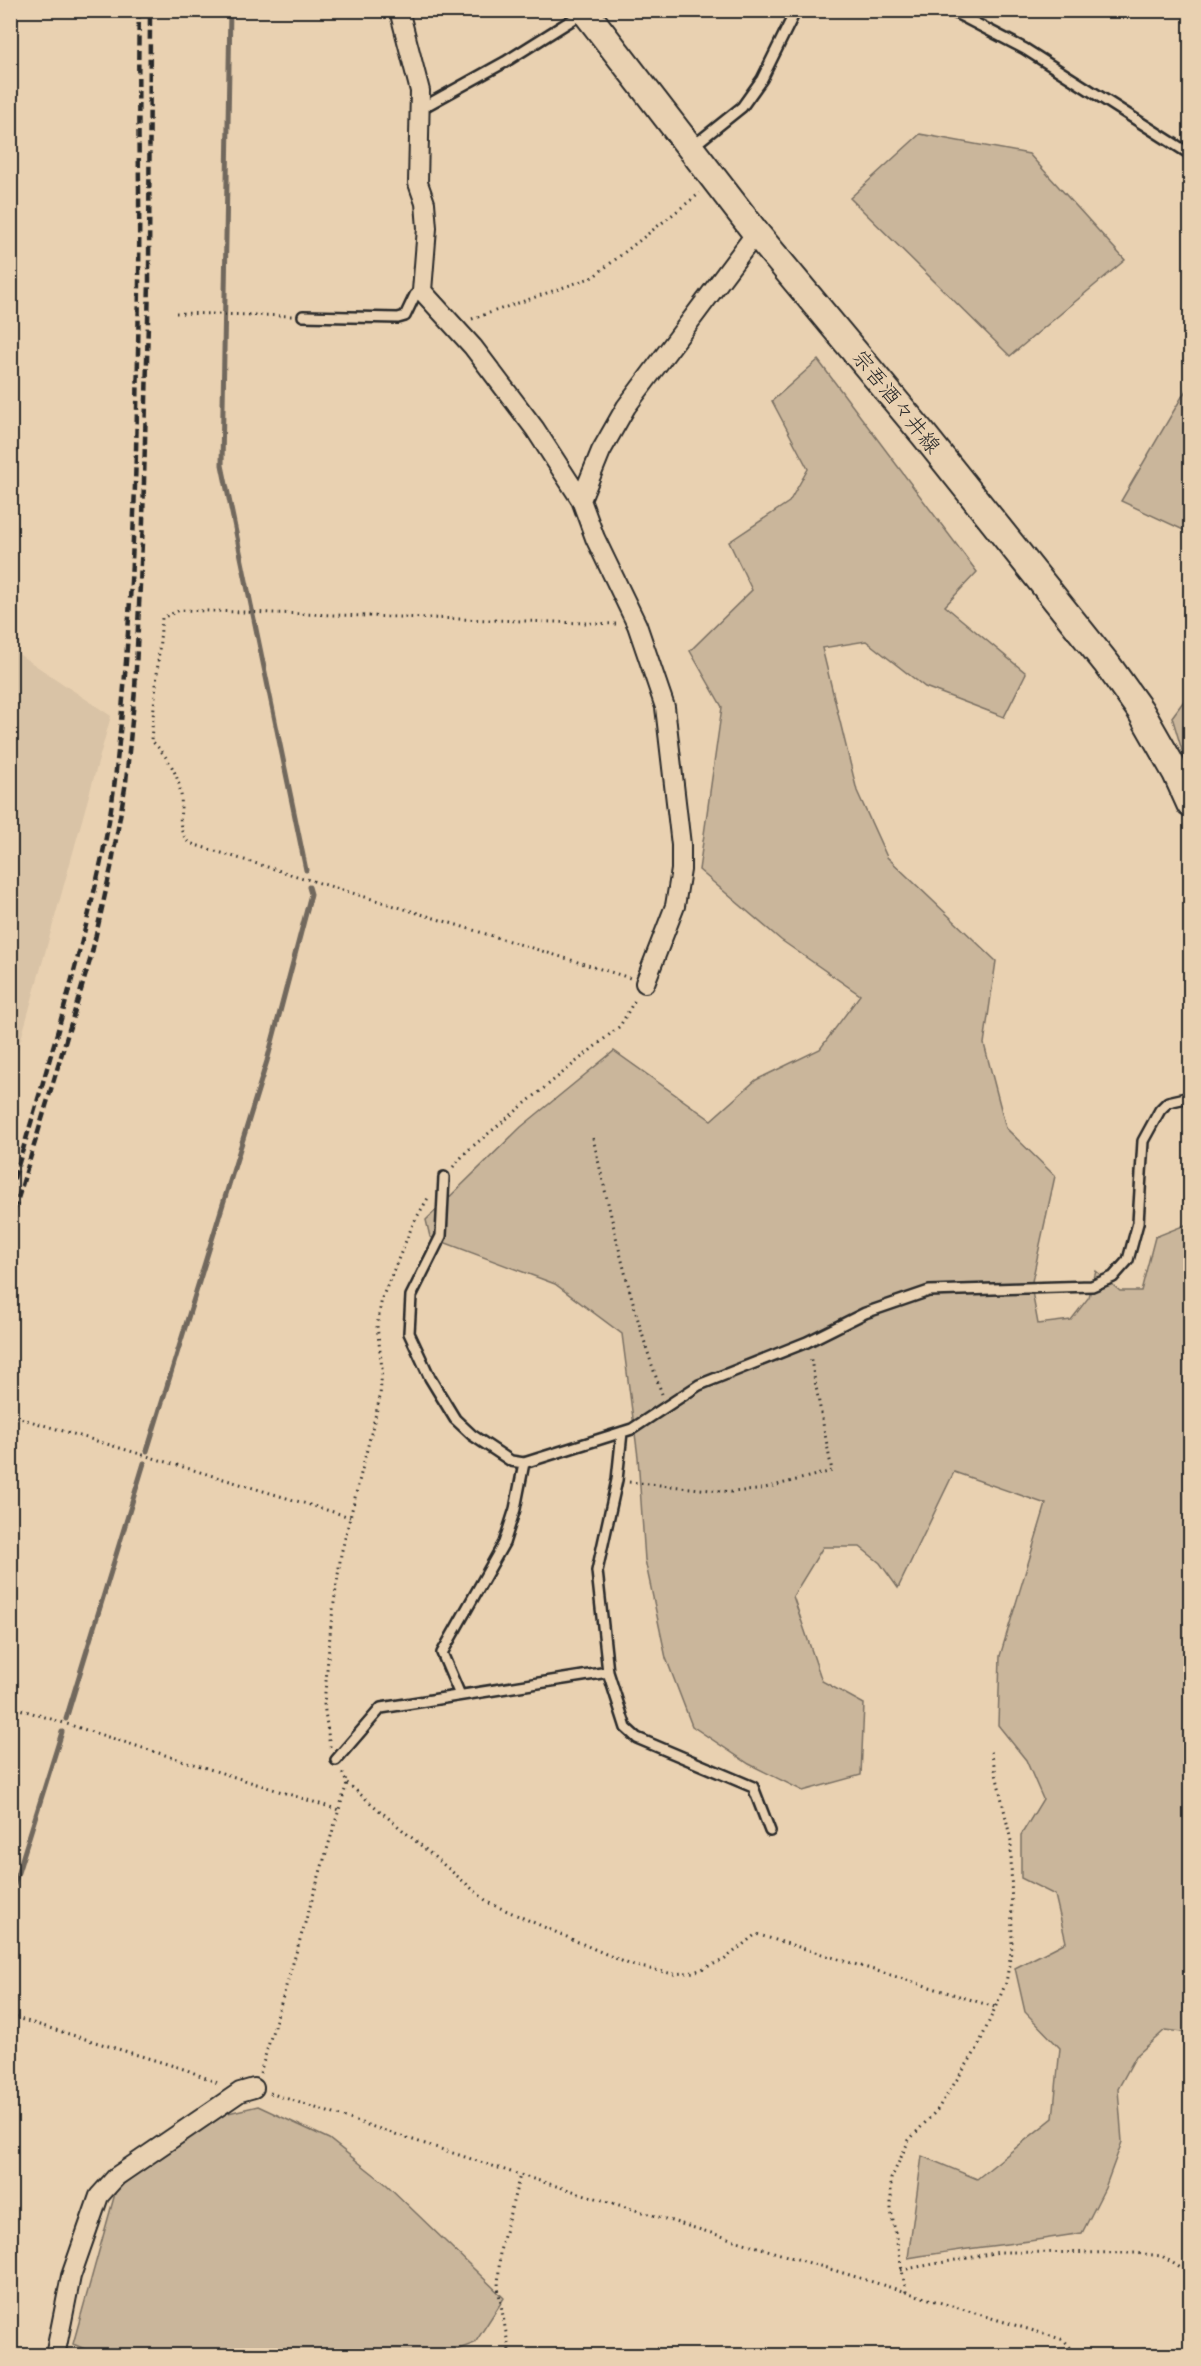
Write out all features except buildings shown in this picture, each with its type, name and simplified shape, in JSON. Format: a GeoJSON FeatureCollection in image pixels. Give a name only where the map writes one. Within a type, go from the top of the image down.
{"type":"FeatureCollection","features":[{"type":"Feature","properties":{"kind":"main road","name":"宗吾酒々井線"},"geometry":{"type":"LineString","coordinates":[[584,11],[756,233],[924,435],[1107,664],[1140,710],[1191,804]]}},
{"type":"Feature","properties":{"kind":"street"},"geometry":{"type":"LineString","coordinates":[[399,10],[420,91],[418,183],[425,203],[427,228],[422,291],[473,347],[535,429],[581,500],[595,538],[637,625],[665,707],[681,845],[681,870],[675,906],[645,983]]}},
{"type":"Feature","properties":{"kind":"street"},"geometry":{"type":"LineString","coordinates":[[581,500],[601,451],[626,407],[756,233]]}},
{"type":"Feature","properties":{"kind":"street"},"geometry":{"type":"LineString","coordinates":[[55,2355],[71,2276],[99,2196],[117,2176],[247,2090]]}},
{"type":"Feature","properties":{"kind":"lane"},"geometry":{"type":"LineString","coordinates":[[690,149],[742,106],[762,79],[796,10]]}},
{"type":"Feature","properties":{"kind":"lane"},"geometry":{"type":"LineString","coordinates":[[950,10],[1025,49],[1191,154]]}},
{"type":"Feature","properties":{"kind":"lane"},"geometry":{"type":"LineString","coordinates":[[420,109],[505,62],[584,11]]}},
{"type":"Feature","properties":{"kind":"lane"},"geometry":{"type":"LineString","coordinates":[[303,316],[398,318],[405,316],[415,295],[422,291]]}},
{"type":"Feature","properties":{"kind":"lane"},"geometry":{"type":"LineString","coordinates":[[444,1177],[441,1236],[411,1296],[409,1333],[430,1378],[455,1419],[472,1435],[511,1461],[524,1463],[632,1429],[699,1385],[807,1342],[865,1313],[929,1291],[1092,1286],[1113,1277],[1128,1260],[1138,1223],[1143,1141],[1160,1110],[1168,1102],[1191,1097]]}},
{"type":"Feature","properties":{"kind":"lane"},"geometry":{"type":"LineString","coordinates":[[622,1432],[617,1480],[597,1571],[608,1672],[626,1728],[637,1738],[753,1788],[770,1832]]}},
{"type":"Feature","properties":{"kind":"lane"},"geometry":{"type":"LineString","coordinates":[[460,1695],[442,1653],[504,1543],[515,1509],[524,1463]]}},
{"type":"Feature","properties":{"kind":"lane"},"geometry":{"type":"LineString","coordinates":[[336,1760],[381,1708],[608,1672]]}},
{"type":"Feature","properties":{"kind":"path"},"geometry":{"type":"LineString","coordinates":[[453,326],[593,277],[715,181]]}},
{"type":"Feature","properties":{"kind":"path"},"geometry":{"type":"LineString","coordinates":[[176,313],[303,316]]}},
{"type":"Feature","properties":{"kind":"path"},"geometry":{"type":"LineString","coordinates":[[637,625],[180,610],[162,618],[151,740],[168,758],[181,790],[179,826],[183,837],[189,843],[645,983],[620,1026],[466,1151],[435,1187],[413,1224],[382,1299],[377,1326],[382,1368],[380,1397],[341,1554],[331,1624],[324,1704],[328,1744],[347,1784],[489,1902],[631,1965],[674,1974],[694,1971],[724,1960],[756,1934],[995,2007]]}},
{"type":"Feature","properties":{"kind":"path"},"geometry":{"type":"LineString","coordinates":[[594,1138],[618,1251],[646,1349],[667,1407]]}},
{"type":"Feature","properties":{"kind":"path"},"geometry":{"type":"LineString","coordinates":[[617,1480],[730,1492],[757,1490],[832,1471],[807,1342]]}},
{"type":"Feature","properties":{"kind":"path"},"geometry":{"type":"LineString","coordinates":[[10,1415],[350,1517]]}},
{"type":"Feature","properties":{"kind":"path"},"geometry":{"type":"LineString","coordinates":[[10,1706],[339,1810]]}},
{"type":"Feature","properties":{"kind":"path"},"geometry":{"type":"LineString","coordinates":[[906,2292],[891,2210],[891,2179],[909,2140],[937,2110],[976,2049],[1006,1983],[1012,1946],[1011,1841],[991,1751]]}},
{"type":"Feature","properties":{"kind":"path"},"geometry":{"type":"LineString","coordinates":[[247,2090],[347,1784]]}},
{"type":"Feature","properties":{"kind":"path"},"geometry":{"type":"LineString","coordinates":[[10,2016],[520,2175],[1064,2340],[1074,2355]]}},
{"type":"Feature","properties":{"kind":"path"},"geometry":{"type":"LineString","coordinates":[[510,2355],[498,2287],[500,2252],[520,2175]]}},
{"type":"Feature","properties":{"kind":"path"},"geometry":{"type":"LineString","coordinates":[[901,2270],[1000,2252],[1135,2253],[1162,2256],[1191,2274]]}},
{"type":"Feature","properties":{"kind":"shaded area"},"geometry":{"type":"Polygon","coordinates":[[[920,134],[1029,154],[1125,260],[1010,356],[850,198],[920,134]]]}},
{"type":"Feature","properties":{"kind":"shaded area"},"geometry":{"type":"Polygon","coordinates":[[[818,360],[977,572],[945,606],[1026,673],[1004,717],[925,687],[866,641],[822,648],[857,791],[887,857],[996,961],[984,1044],[1006,1128],[1055,1176],[1031,1286],[1038,1324],[1071,1320],[1089,1297],[1096,1271],[1120,1291],[1141,1291],[1155,1237],[1190,1223],[1190,2033],[1165,2030],[1136,2056],[1118,2089],[1122,2142],[1105,2188],[1082,2233],[908,2258],[922,2156],[977,2179],[1053,2118],[1060,2048],[1025,2012],[1015,1968],[1066,1942],[1055,1895],[1021,1878],[1021,1835],[1043,1799],[1026,1760],[998,1725],[1000,1656],[1046,1504],[954,1472],[898,1588],[880,1563],[860,1547],[823,1547],[793,1596],[822,1681],[864,1704],[861,1775],[803,1791],[749,1764],[692,1726],[666,1658],[645,1560],[638,1457],[622,1334],[555,1284],[430,1237],[426,1220],[521,1127],[614,1051],[711,1120],[756,1080],[820,1049],[860,995],[781,940],[699,870],[722,707],[690,651],[752,590],[729,542],[789,502],[808,469],[772,401],[818,360]]]}},
{"type":"Feature","properties":{"kind":"shaded area"},"geometry":{"type":"Polygon","coordinates":[[[1190,383],[1190,533],[1121,501],[1190,383]]]}},
{"type":"Feature","properties":{"kind":"shaded area"},"geometry":{"type":"Polygon","coordinates":[[[11,642],[17,653],[111,716],[11,1075],[11,642]]]}},
{"type":"Feature","properties":{"kind":"shaded area"},"geometry":{"type":"Polygon","coordinates":[[[1186,698],[1190,698],[1190,777],[1172,717],[1186,698]]]}},
{"type":"Feature","properties":{"kind":"shaded area"},"geometry":{"type":"Polygon","coordinates":[[[258,2106],[329,2139],[387,2185],[504,2298],[475,2343],[443,2355],[101,2356],[73,2344],[116,2190],[207,2118],[258,2106]]]}},
{"type":"Feature","properties":{"kind":"waterway"},"geometry":{"type":"LineString","coordinates":[[230,10],[222,465],[306,870]]}},
{"type":"Feature","properties":{"kind":"waterway"},"geometry":{"type":"LineString","coordinates":[[147,1451],[267,1061],[311,894],[309,887]]}},
{"type":"Feature","properties":{"kind":"waterway"},"geometry":{"type":"LineString","coordinates":[[66,1719],[144,1463]]}},
{"type":"Feature","properties":{"kind":"waterway"},"geometry":{"type":"LineString","coordinates":[[10,1898],[62,1732]]}},
{"type":"Feature","properties":{"kind":"railway"},"geometry":{"type":"LineString","coordinates":[[10,1192],[83,937],[106,839],[115,779],[126,655],[136,468],[139,10]]}},
{"type":"Feature","properties":{"kind":"railway"},"geometry":{"type":"LineString","coordinates":[[10,1225],[91,957],[111,868],[126,782],[135,690],[143,521],[149,281],[150,10]]}}]}
